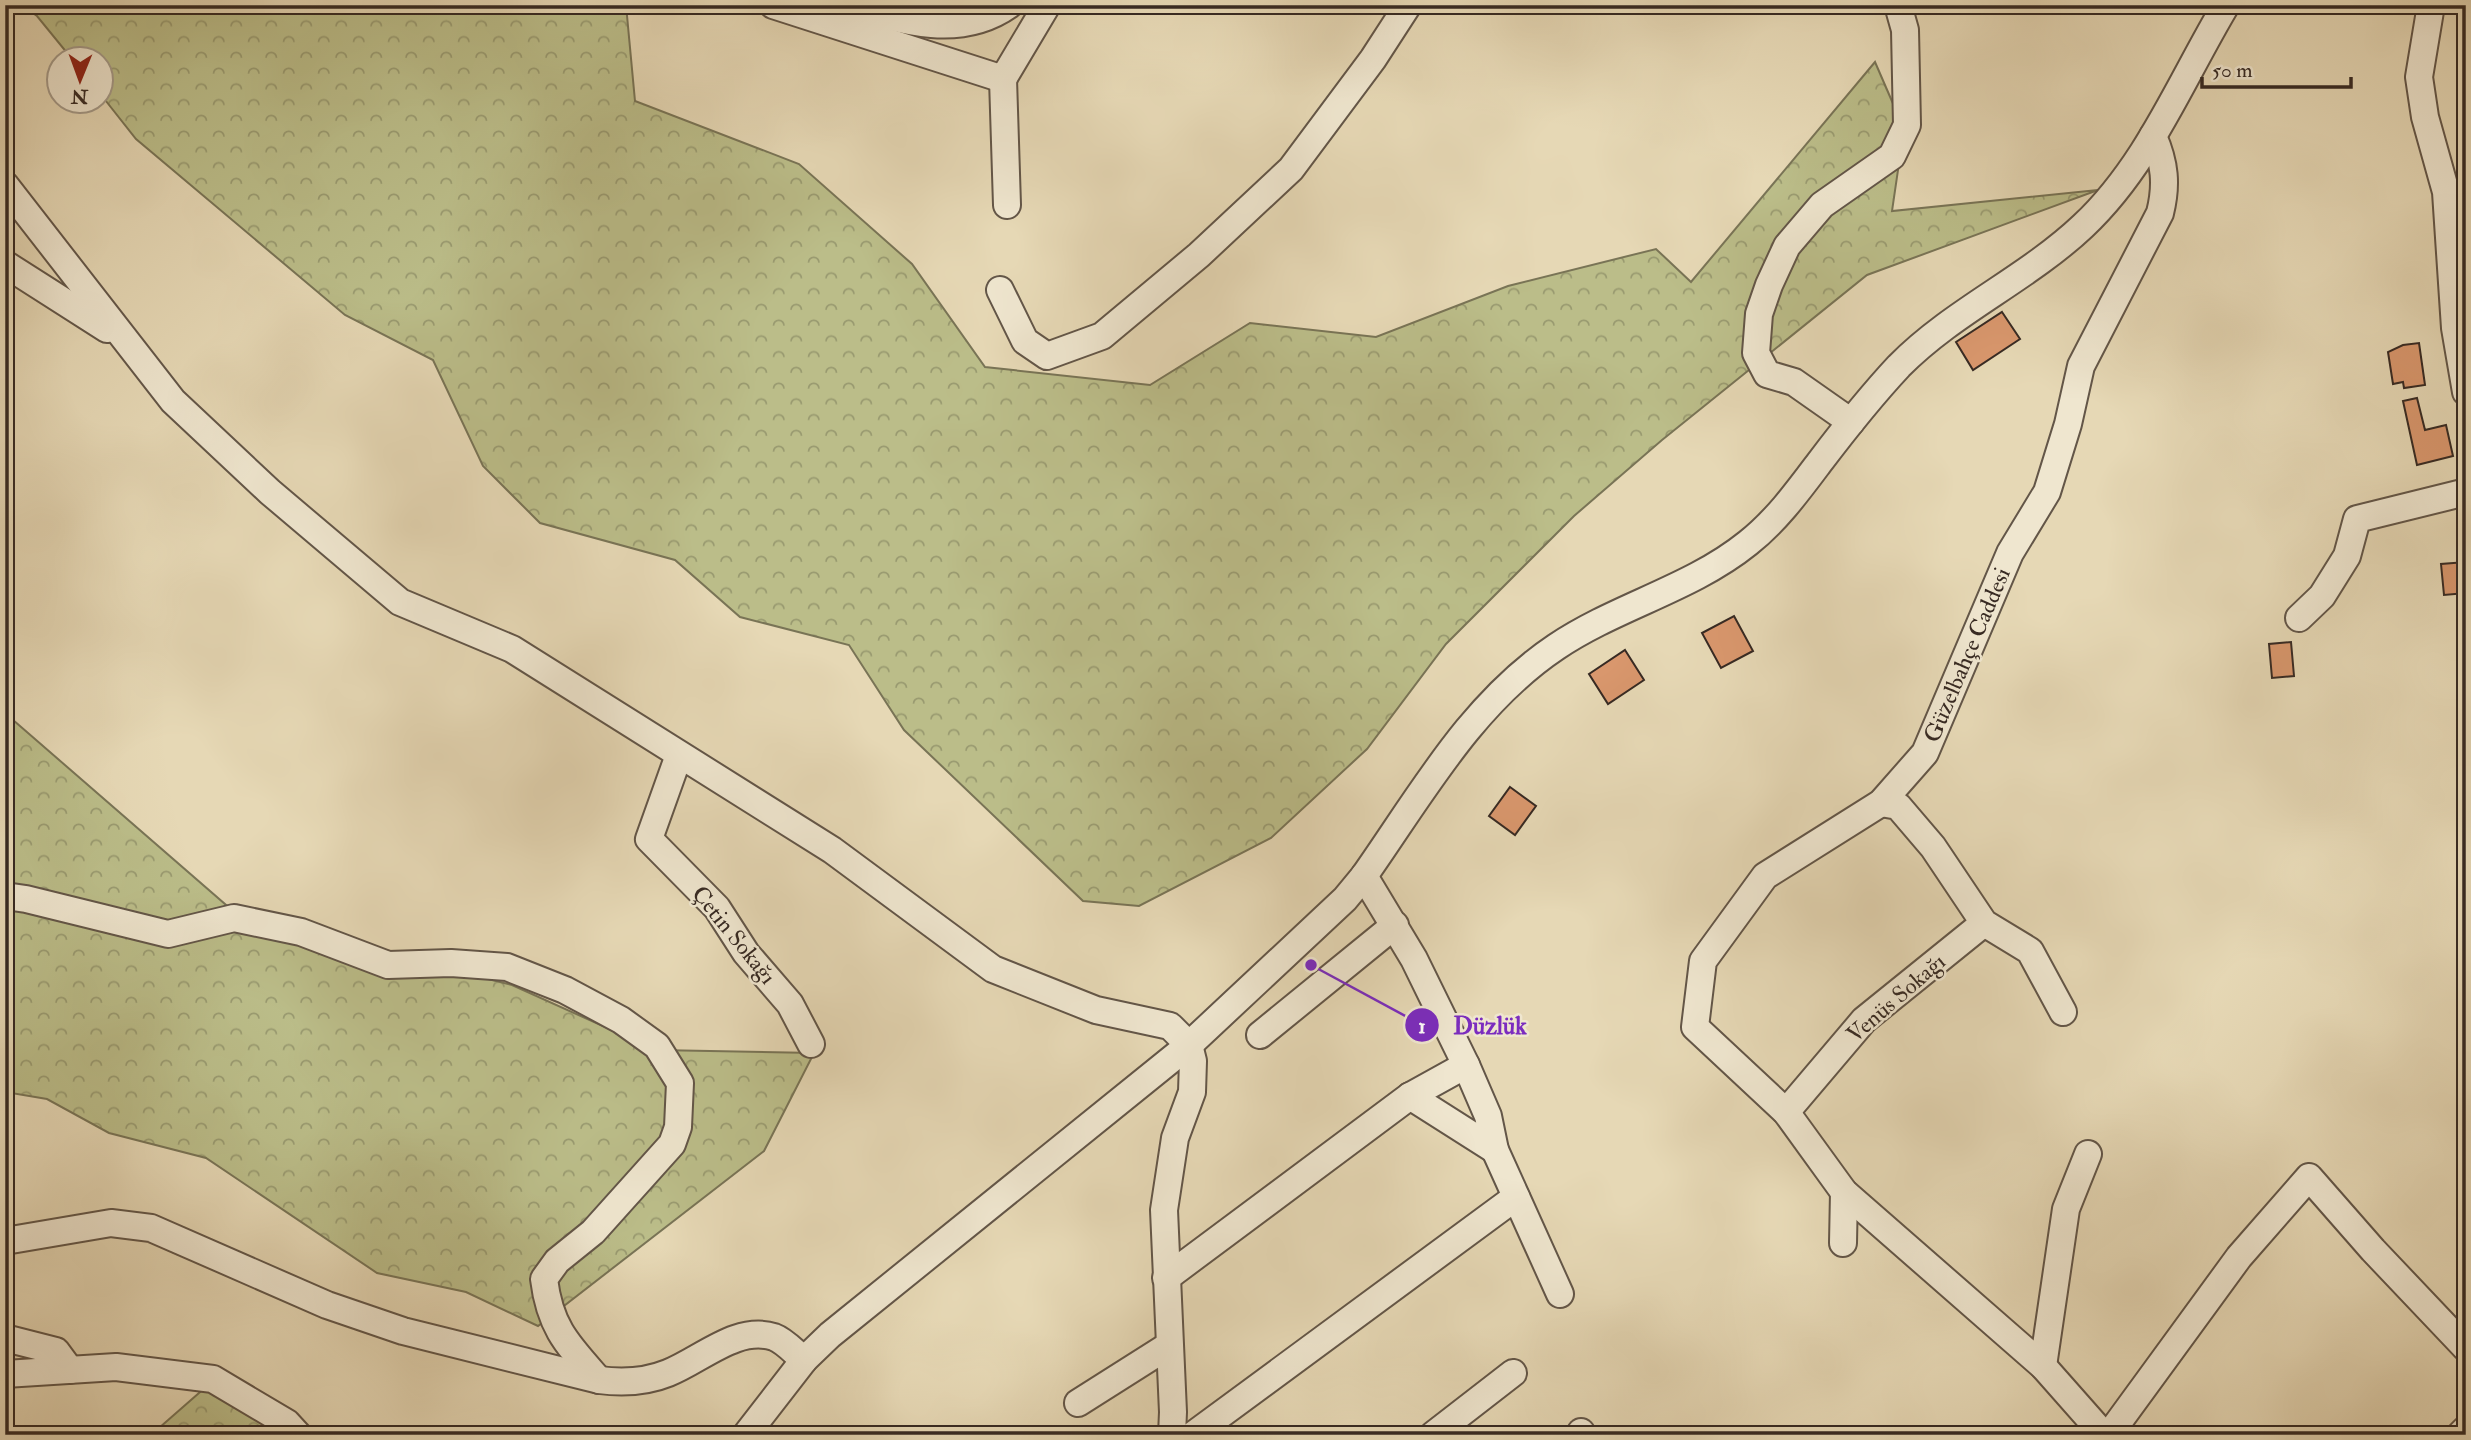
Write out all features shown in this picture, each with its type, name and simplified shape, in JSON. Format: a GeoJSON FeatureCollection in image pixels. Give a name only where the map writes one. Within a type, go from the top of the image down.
{"type":"FeatureCollection","features":[{"type":"Feature","properties":{"kind":"street"},"geometry":{"type":"LineString","coordinates":[[773,5],[1003,79]]}},
{"type":"Feature","properties":{"kind":"street"},"geometry":{"type":"LineString","coordinates":[[852,5],[929,24],[950,26],[986,18],[1009,5]]}},
{"type":"Feature","properties":{"kind":"street"},"geometry":{"type":"LineString","coordinates":[[1007,205],[1003,79],[1047,5]]}},
{"type":"Feature","properties":{"kind":"street"},"geometry":{"type":"LineString","coordinates":[[1000,290],[1025,341],[1047,356],[1102,336],[1199,256],[1291,169],[1373,59],[1408,5]]}},
{"type":"Feature","properties":{"kind":"street"},"geometry":{"type":"LineString","coordinates":[[1850,422],[1794,382],[1767,374],[1756,353],[1759,314],[1787,246],[1822,205],[1892,156],[1907,125],[1905,30],[1898,5]]}},
{"type":"Feature","properties":{"kind":"street"},"geometry":{"type":"LineString","coordinates":[[746,1435],[804,1360],[859,1311],[1189,1045],[1319,925],[1364,876],[1472,721],[1500,691],[1558,645],[1729,559],[1776,516],[1850,422],[1902,363],[1934,335],[2044,259],[2082,227],[2109,199],[2153,136],[2225,5]]}},
{"type":"Feature","properties":{"kind":"street"},"geometry":{"type":"LineString","coordinates":[[2431,5],[2418,77],[2425,117],[2456,187],[2466,392]]}},
{"type":"Feature","properties":{"kind":"street","name":"Güzelbahçe Caddesi"},"geometry":{"type":"LineString","coordinates":[[1786,1112],[1696,1027],[1703,961],[1765,876],[1881,803],[1925,752],[2010,553],[2047,492],[2081,366],[2160,213],[2165,193],[2165,172],[2153,136]]}},
{"type":"Feature","properties":{"kind":"street"},"geometry":{"type":"LineString","coordinates":[[5,186],[173,401],[270,492],[400,601],[512,649],[832,850],[993,969],[1096,1010],[1170,1026],[1189,1045],[1193,1061],[1192,1091],[1175,1138],[1164,1210],[1172,1435]]}},
{"type":"Feature","properties":{"kind":"street"},"geometry":{"type":"LineString","coordinates":[[5,264],[124,339]]}},
{"type":"Feature","properties":{"kind":"street"},"geometry":{"type":"LineString","coordinates":[[2300,618],[2322,596],[2347,556],[2357,519],[2466,492]]}},
{"type":"Feature","properties":{"kind":"street","name":"Çetin Sokağı"},"geometry":{"type":"LineString","coordinates":[[679,755],[649,839],[717,908],[746,953],[790,1004],[811,1044]]}},
{"type":"Feature","properties":{"kind":"street"},"geometry":{"type":"LineString","coordinates":[[1881,803],[1898,806],[1933,847],[1984,923],[2030,951],[2063,1012]]}},
{"type":"Feature","properties":{"kind":"street"},"geometry":{"type":"LineString","coordinates":[[1364,876],[1414,959],[1466,1065],[1488,1116],[1495,1150],[1560,1294]]}},
{"type":"Feature","properties":{"kind":"street"},"geometry":{"type":"LineString","coordinates":[[5,896],[169,934],[234,918],[301,932],[388,965],[451,963],[507,967],[565,990],[621,1020],[657,1046],[680,1083],[678,1127],[672,1144],[593,1232],[556,1261],[544,1279],[552,1319],[565,1341],[599,1380]]}},
{"type":"Feature","properties":{"kind":"street","name":"Venüs Sokağı"},"geometry":{"type":"LineString","coordinates":[[1786,1112],[1864,1020],[1984,923]]}},
{"type":"Feature","properties":{"kind":"street"},"geometry":{"type":"LineString","coordinates":[[1260,1035],[1395,925]]}},
{"type":"Feature","properties":{"kind":"street"},"geometry":{"type":"LineString","coordinates":[[1166,1278],[1410,1096],[1466,1065]]}},
{"type":"Feature","properties":{"kind":"street"},"geometry":{"type":"LineString","coordinates":[[1410,1096],[1495,1150]]}},
{"type":"Feature","properties":{"kind":"street"},"geometry":{"type":"LineString","coordinates":[[1786,1112],[1844,1192],[2043,1366],[2107,1435],[2238,1257],[2309,1177],[2373,1250],[2466,1348]]}},
{"type":"Feature","properties":{"kind":"street"},"geometry":{"type":"LineString","coordinates":[[2043,1366],[2066,1209],[2088,1154]]}},
{"type":"Feature","properties":{"kind":"street"},"geometry":{"type":"LineString","coordinates":[[1843,1243],[1844,1192]]}},
{"type":"Feature","properties":{"kind":"street"},"geometry":{"type":"LineString","coordinates":[[1193,1435],[1516,1197]]}},
{"type":"Feature","properties":{"kind":"street"},"geometry":{"type":"LineString","coordinates":[[5,1241],[111,1223],[151,1228],[340,1310],[403,1331],[599,1380],[630,1381],[651,1378],[668,1373],[727,1343],[753,1335],[777,1338],[804,1360]]}},
{"type":"Feature","properties":{"kind":"street"},"geometry":{"type":"LineString","coordinates":[[5,1338],[56,1351],[70,1370]]}},
{"type":"Feature","properties":{"kind":"street"},"geometry":{"type":"LineString","coordinates":[[1078,1403],[1168,1346]]}},
{"type":"Feature","properties":{"kind":"street"},"geometry":{"type":"LineString","coordinates":[[5,1374],[116,1367],[213,1379],[287,1423],[298,1435]]}},
{"type":"Feature","properties":{"kind":"street"},"geometry":{"type":"LineString","coordinates":[[1433,1435],[1513,1373]]}},
{"type":"Feature","properties":{"kind":"street"},"geometry":{"type":"LineString","coordinates":[[2460,1435],[2466,1429]]}},
{"type":"Feature","properties":{"kind":"green space"},"geometry":{"type":"Polygon","coordinates":[[[21,5],[626,5],[635,101],[799,164],[912,264],[985,367],[1150,385],[1250,323],[1376,337],[1508,286],[1656,249],[1691,282],[1875,62],[1904,129],[1892,211],[2098,190],[1867,275],[1662,440],[1574,516],[1446,644],[1367,749],[1271,838],[1139,906],[1083,901],[904,730],[849,645],[740,617],[675,560],[540,523],[483,466],[433,360],[345,315],[136,139],[116,114],[116,46],[61,46],[37,16],[21,5]]]}},
{"type":"Feature","properties":{"kind":"green space"},"geometry":{"type":"Polygon","coordinates":[[[5,713],[240,917],[512,985],[656,1050],[814,1053],[764,1151],[538,1326],[466,1292],[377,1273],[206,1158],[109,1133],[47,1099],[5,1092],[5,713]]]}},
{"type":"Feature","properties":{"kind":"green space"},"geometry":{"type":"Polygon","coordinates":[[[207,1386],[292,1435],[151,1435],[207,1386]]]}},
{"type":"Feature","properties":{"kind":"building"},"geometry":{"type":"Polygon","coordinates":[[[2002,312],[2020,339],[1973,370],[1956,342],[2002,312]]]}},
{"type":"Feature","properties":{"kind":"building"},"geometry":{"type":"Polygon","coordinates":[[[2419,343],[2425,385],[2404,388],[2403,382],[2393,384],[2388,352],[2403,345],[2419,343]]]}},
{"type":"Feature","properties":{"kind":"building"},"geometry":{"type":"Polygon","coordinates":[[[2417,398],[2425,430],[2446,425],[2453,456],[2417,465],[2403,401],[2417,398]]]}},
{"type":"Feature","properties":{"kind":"building"},"geometry":{"type":"Polygon","coordinates":[[[2466,562],[2466,593],[2444,595],[2441,564],[2466,562]]]}},
{"type":"Feature","properties":{"kind":"building"},"geometry":{"type":"Polygon","coordinates":[[[1734,616],[1753,651],[1721,668],[1702,633],[1734,616]]]}},
{"type":"Feature","properties":{"kind":"building"},"geometry":{"type":"Polygon","coordinates":[[[2291,642],[2294,676],[2272,678],[2269,644],[2291,642]]]}},
{"type":"Feature","properties":{"kind":"building"},"geometry":{"type":"Polygon","coordinates":[[[1625,650],[1644,680],[1608,704],[1589,674],[1625,650]]]}},
{"type":"Feature","properties":{"kind":"building"},"geometry":{"type":"Polygon","coordinates":[[[1510,787],[1536,806],[1515,835],[1489,816],[1510,787]]]}},
{"type":"Feature","properties":{"kind":"place","name":"Düzlük"},"geometry":{"type":"Point","coordinates":[1311,965]}}]}
